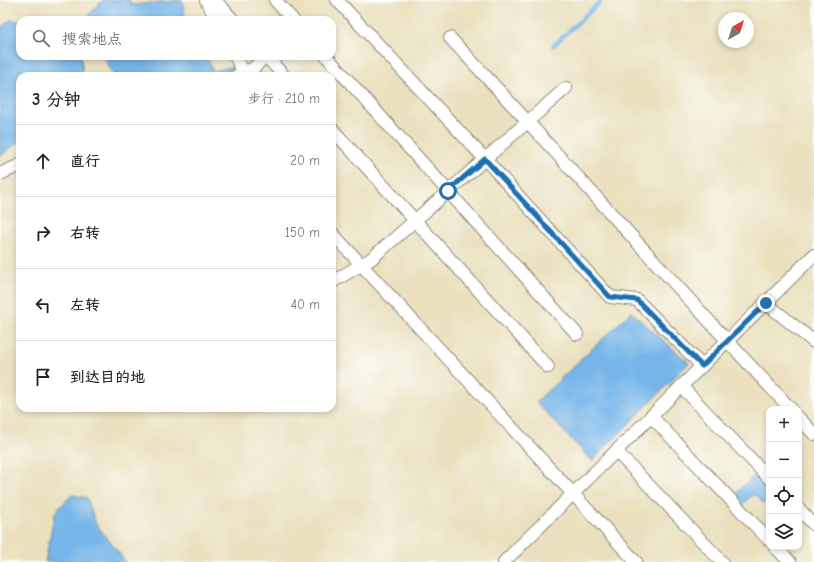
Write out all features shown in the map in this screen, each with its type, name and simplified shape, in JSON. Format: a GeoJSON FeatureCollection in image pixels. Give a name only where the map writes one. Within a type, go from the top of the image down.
{"type":"FeatureCollection","features":[{"type":"Feature","properties":{"kind":"street"},"geometry":{"type":"LineString","coordinates":[[206,0],[215,16]]}},
{"type":"Feature","properties":{"kind":"street"},"geometry":{"type":"LineString","coordinates":[[215,0],[229,16]]}},
{"type":"Feature","properties":{"kind":"street"},"geometry":{"type":"LineString","coordinates":[[275,0],[289,16]]}},
{"type":"Feature","properties":{"kind":"street"},"geometry":{"type":"LineString","coordinates":[[337,0],[485,159],[610,297],[637,300],[702,366]]}},
{"type":"Feature","properties":{"kind":"street"},"geometry":{"type":"LineString","coordinates":[[450,38],[528,121],[727,342],[787,406]]}},
{"type":"Feature","properties":{"kind":"street"},"geometry":{"type":"LineString","coordinates":[[236,60],[241,72]]}},
{"type":"Feature","properties":{"kind":"street"},"geometry":{"type":"LineString","coordinates":[[247,72],[254,68],[261,60]]}},
{"type":"Feature","properties":{"kind":"street"},"geometry":{"type":"LineString","coordinates":[[269,60],[280,72]]}},
{"type":"Feature","properties":{"kind":"street"},"geometry":{"type":"LineString","coordinates":[[330,60],[577,334]]}},
{"type":"Feature","properties":{"kind":"street"},"geometry":{"type":"LineString","coordinates":[[336,280],[371,259],[566,88]]}},
{"type":"Feature","properties":{"kind":"street"},"geometry":{"type":"LineString","coordinates":[[336,133],[548,367]]}},
{"type":"Feature","properties":{"kind":"street"},"geometry":{"type":"LineString","coordinates":[[0,174],[16,167]]}},
{"type":"Feature","properties":{"kind":"street"},"geometry":{"type":"LineString","coordinates":[[336,238],[636,562]]}},
{"type":"Feature","properties":{"kind":"street"},"geometry":{"type":"LineString","coordinates":[[504,562],[814,255]]}},
{"type":"Feature","properties":{"kind":"street"},"geometry":{"type":"LineString","coordinates":[[766,303],[814,342]]}},
{"type":"Feature","properties":{"kind":"street"},"geometry":{"type":"LineString","coordinates":[[681,386],[766,475]]}},
{"type":"Feature","properties":{"kind":"street"},"geometry":{"type":"LineString","coordinates":[[651,416],[766,537]]}},
{"type":"Feature","properties":{"kind":"street"},"geometry":{"type":"LineString","coordinates":[[802,421],[814,434]]}},
{"type":"Feature","properties":{"kind":"street"},"geometry":{"type":"LineString","coordinates":[[616,451],[722,562]]}},
{"type":"Feature","properties":{"kind":"street"},"geometry":{"type":"LineString","coordinates":[[802,512],[814,525]]}},
{"type":"Feature","properties":{"kind":"street"},"geometry":{"type":"LineString","coordinates":[[778,550],[790,562]]}},
{"type":"Feature","properties":{"kind":"water"},"geometry":{"type":"Polygon","coordinates":[[[103,0],[130,0],[132,5],[182,0],[185,16],[88,16],[103,0]]]}},
{"type":"Feature","properties":{"kind":"water"},"geometry":{"type":"Polygon","coordinates":[[[10,20],[16,21],[16,60],[81,60],[83,72],[16,72],[16,143],[0,157],[0,28],[10,20]]]}},
{"type":"Feature","properties":{"kind":"water"},"geometry":{"type":"Polygon","coordinates":[[[105,60],[209,60],[213,71],[234,66],[237,72],[112,72],[105,60]]]}},
{"type":"Feature","properties":{"kind":"water"},"geometry":{"type":"Polygon","coordinates":[[[631,312],[689,363],[592,461],[536,402],[631,312]]]}},
{"type":"Feature","properties":{"kind":"water"},"geometry":{"type":"Polygon","coordinates":[[[755,475],[766,487],[766,502],[764,504],[754,494],[742,504],[734,495],[755,475]]]}},
{"type":"Feature","properties":{"kind":"water"},"geometry":{"type":"Polygon","coordinates":[[[72,495],[87,498],[96,524],[126,562],[45,562],[55,512],[72,495]]]}},
{"type":"Feature","properties":{"kind":"waterway"},"geometry":{"type":"LineString","coordinates":[[553,46],[602,0]]}},
{"type":"Feature","properties":{"kind":"route"},"geometry":{"type":"LineString","coordinates":[[448,191],[485,159],[610,297],[637,300],[702,366],[766,303]]}}]}
